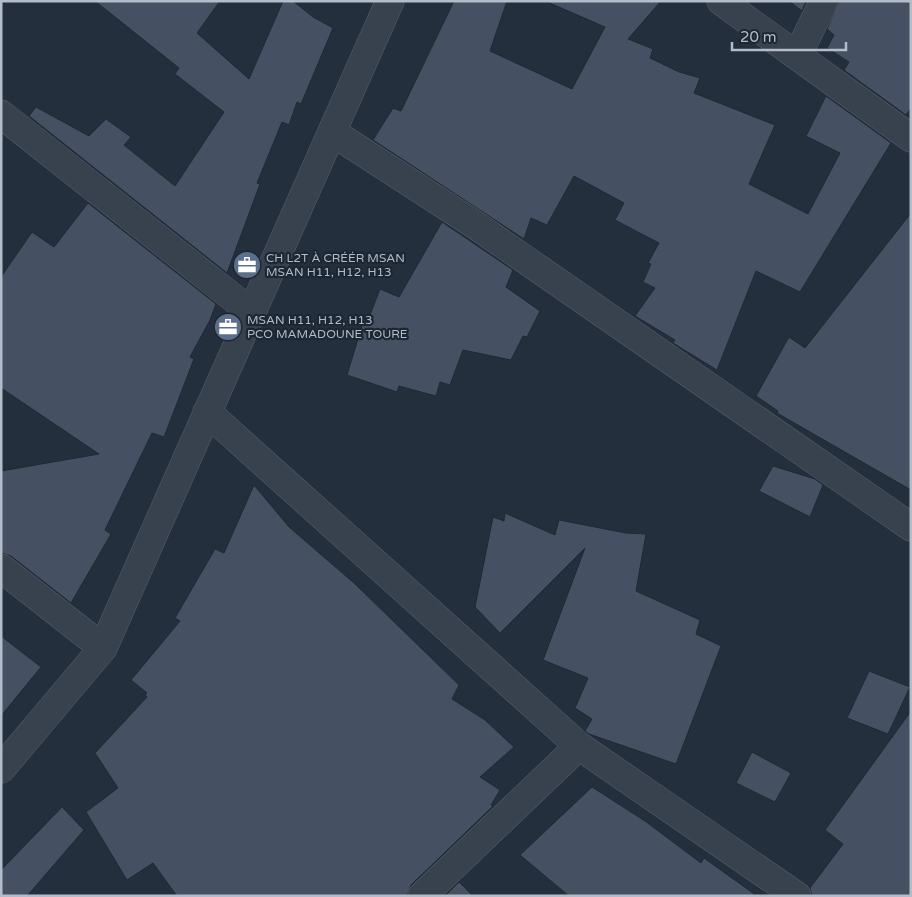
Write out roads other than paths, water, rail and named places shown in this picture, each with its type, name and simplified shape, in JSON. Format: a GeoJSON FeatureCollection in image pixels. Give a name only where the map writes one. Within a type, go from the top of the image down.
{"type":"FeatureCollection","features":[{"type":"Feature","properties":{"kind":"street"},"geometry":{"type":"LineString","coordinates":[[721,1],[911,138]]}},
{"type":"Feature","properties":{"kind":"street"},"geometry":{"type":"LineString","coordinates":[[797,56],[824,1]]}},
{"type":"Feature","properties":{"kind":"street"},"geometry":{"type":"LineString","coordinates":[[1,769],[103,648],[332,132],[379,6]]}},
{"type":"Feature","properties":{"kind":"street"},"geometry":{"type":"LineString","coordinates":[[1,114],[251,312]]}},
{"type":"Feature","properties":{"kind":"street"},"geometry":{"type":"LineString","coordinates":[[332,132],[474,224],[911,527]]}},
{"type":"Feature","properties":{"kind":"street"},"geometry":{"type":"LineString","coordinates":[[207,412],[579,746],[797,896]]}},
{"type":"Feature","properties":{"kind":"street"},"geometry":{"type":"LineString","coordinates":[[1,568],[103,648]]}},
{"type":"Feature","properties":{"kind":"street"},"geometry":{"type":"LineString","coordinates":[[422,896],[579,746]]}},
{"type":"Feature","properties":{"kind":"place","name":"CH L2T À CRÉÉR MSAN MSAN H11, H12, H13"},"geometry":{"type":"Point","coordinates":[247,265]}},
{"type":"Feature","properties":{"kind":"place","name":"MSAN H11, H12, H13 PCO MAMADOUNE TOURE"},"geometry":{"type":"Point","coordinates":[228,327]}}]}
